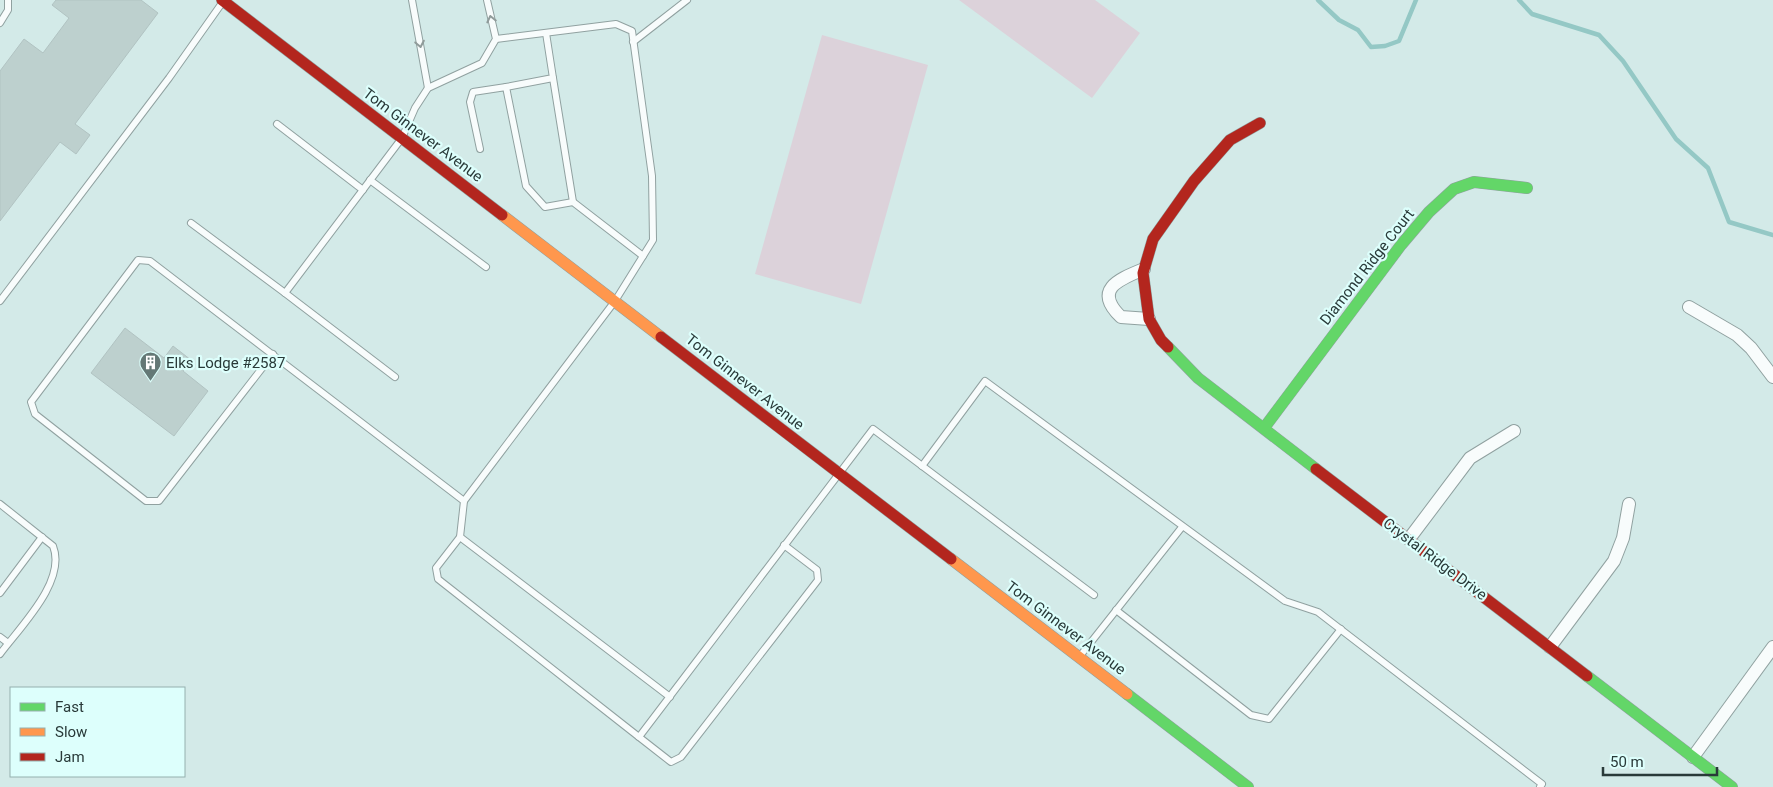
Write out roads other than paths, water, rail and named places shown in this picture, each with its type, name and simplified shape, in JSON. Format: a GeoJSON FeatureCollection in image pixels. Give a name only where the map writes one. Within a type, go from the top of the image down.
{"type":"FeatureCollection","features":[{"type":"Feature","properties":{"kind":"street","name":"Tom Ginnever Avenue"},"geometry":{"type":"LineString","coordinates":[[224,0],[1248,787]]}},
{"type":"Feature","properties":{"kind":"street","name":"Crystal Ridge Drive"},"geometry":{"type":"LineString","coordinates":[[1260,123],[1230,140],[1194,181],[1153,239],[1143,273],[1149,319],[1161,340],[1198,378],[1732,787]]}},
{"type":"Feature","properties":{"kind":"street","name":"Diamond Ridge Court"},"geometry":{"type":"LineString","coordinates":[[1264,428],[1401,245],[1429,212],[1454,189],[1474,182],[1527,188]]}},
{"type":"Feature","properties":{"kind":"street"},"geometry":{"type":"LineString","coordinates":[[1144,270],[1127,276],[1112,285],[1109,303],[1121,316],[1149,319]]}},
{"type":"Feature","properties":{"kind":"street"},"geometry":{"type":"LineString","coordinates":[[1689,307],[1737,335],[1751,348],[1773,377]]}},
{"type":"Feature","properties":{"kind":"street"},"geometry":{"type":"LineString","coordinates":[[1408,539],[1470,458],[1514,431]]}},
{"type":"Feature","properties":{"kind":"street"},"geometry":{"type":"LineString","coordinates":[[1550,647],[1614,562],[1623,538],[1629,504]]}},
{"type":"Feature","properties":{"kind":"street"},"geometry":{"type":"LineString","coordinates":[[1693,757],[1773,647]]}},
{"type":"Feature","properties":{"kind":"lane"},"geometry":{"type":"LineString","coordinates":[[0,23],[8,10],[8,0]]}},
{"type":"Feature","properties":{"kind":"lane"},"geometry":{"type":"LineString","coordinates":[[0,301],[169,78],[224,0]]}},
{"type":"Feature","properties":{"kind":"lane"},"geometry":{"type":"LineString","coordinates":[[412,0],[428,88]]}},
{"type":"Feature","properties":{"kind":"lane"},"geometry":{"type":"LineString","coordinates":[[285,293],[402,138],[415,108],[428,88],[482,63],[496,39],[487,0]]}},
{"type":"Feature","properties":{"kind":"lane"},"geometry":{"type":"LineString","coordinates":[[633,42],[687,0]]}},
{"type":"Feature","properties":{"kind":"lane"},"geometry":{"type":"LineString","coordinates":[[496,39],[616,24],[632,31],[652,176],[653,240],[615,301],[464,501],[460,537],[436,568],[438,579],[671,762],[681,757],[818,580],[817,570],[784,545]]}},
{"type":"Feature","properties":{"kind":"lane"},"geometry":{"type":"LineString","coordinates":[[546,32],[573,202],[643,256]]}},
{"type":"Feature","properties":{"kind":"lane"},"geometry":{"type":"LineString","coordinates":[[480,149],[470,102],[473,92],[553,78]]}},
{"type":"Feature","properties":{"kind":"lane"},"geometry":{"type":"LineString","coordinates":[[506,87],[526,186],[546,207],[573,202]]}},
{"type":"Feature","properties":{"kind":"lane"},"geometry":{"type":"LineString","coordinates":[[277,124],[363,190]]}},
{"type":"Feature","properties":{"kind":"lane"},"geometry":{"type":"LineString","coordinates":[[370,180],[486,267]]}},
{"type":"Feature","properties":{"kind":"lane"},"geometry":{"type":"LineString","coordinates":[[191,223],[395,377]]}},
{"type":"Feature","properties":{"kind":"lane"},"geometry":{"type":"LineString","coordinates":[[273,354],[159,501],[146,501],[138,496],[34,414],[31,402],[138,260],[150,260],[273,354],[464,501]]}},
{"type":"Feature","properties":{"kind":"lane"},"geometry":{"type":"LineString","coordinates":[[922,466],[985,381],[1285,601],[1318,612],[1542,784],[1540,787]]}},
{"type":"Feature","properties":{"kind":"lane"},"geometry":{"type":"LineString","coordinates":[[640,737],[873,429],[1094,595]]}},
{"type":"Feature","properties":{"kind":"lane"},"geometry":{"type":"LineString","coordinates":[[0,504],[53,546],[57,555],[53,578],[45,595],[0,654]]}},
{"type":"Feature","properties":{"kind":"lane"},"geometry":{"type":"LineString","coordinates":[[1079,657],[1182,527]]}},
{"type":"Feature","properties":{"kind":"lane"},"geometry":{"type":"LineString","coordinates":[[0,593],[42,537]]}},
{"type":"Feature","properties":{"kind":"lane"},"geometry":{"type":"LineString","coordinates":[[460,537],[670,697]]}},
{"type":"Feature","properties":{"kind":"lane"},"geometry":{"type":"LineString","coordinates":[[1116,610],[1251,715],[1269,719],[1341,629]]}},
{"type":"Feature","properties":{"kind":"lane"},"geometry":{"type":"LineString","coordinates":[[0,637],[8,644]]}},
{"type":"Feature","properties":{"kind":"waterway"},"geometry":{"type":"LineString","coordinates":[[1318,0],[1339,20],[1358,30],[1371,47],[1385,46],[1399,41],[1416,0]]}},
{"type":"Feature","properties":{"kind":"waterway"},"geometry":{"type":"LineString","coordinates":[[1519,0],[1532,14],[1599,35],[1623,61],[1676,139],[1708,168],[1729,222],[1773,235]]}},
{"type":"Feature","properties":{"kind":"place","name":"Elks Lodge #2587"},"geometry":{"type":"Point","coordinates":[150,382]}}]}
